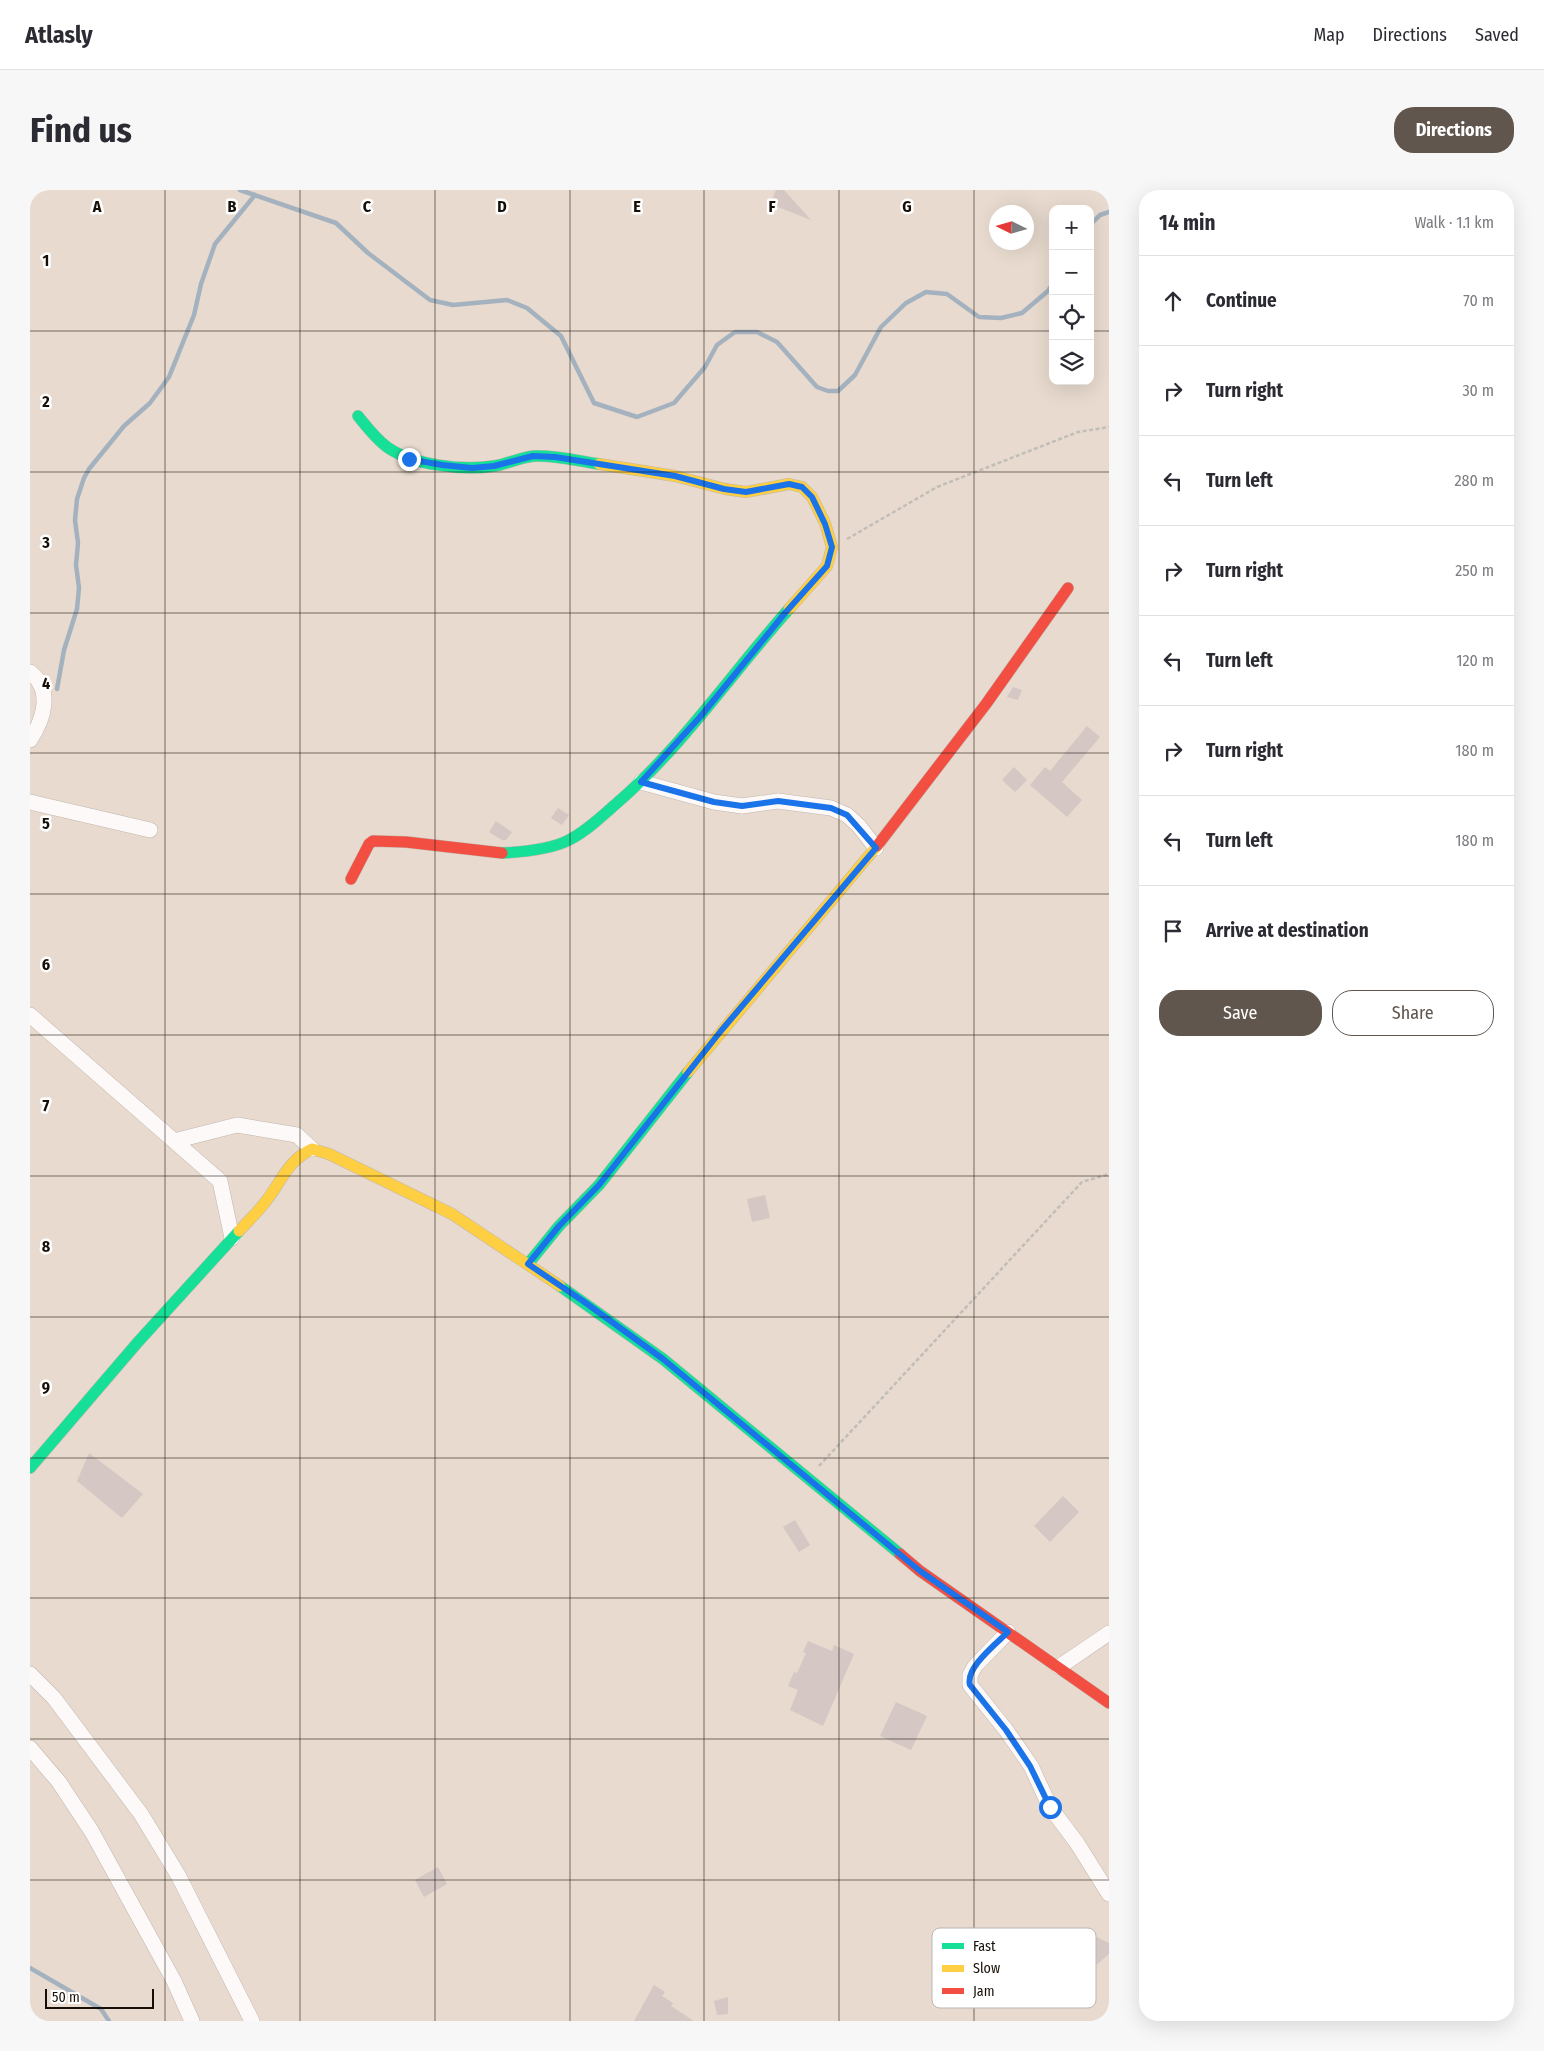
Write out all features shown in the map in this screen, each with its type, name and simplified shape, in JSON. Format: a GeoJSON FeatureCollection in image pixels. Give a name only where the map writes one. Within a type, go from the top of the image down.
{"type":"FeatureCollection","features":[{"type":"Feature","properties":{"kind":"street"},"geometry":{"type":"LineString","coordinates":[[352,879],[368,844],[373,841],[406,842],[503,853],[537,849],[568,841],[595,822],[641,782],[700,717],[785,613],[827,566],[832,547],[825,524],[812,497],[802,487],[789,484],[746,492],[724,489],[675,476],[555,457],[533,456],[480,468],[442,465],[409,459],[387,447],[370,433],[358,416]]}},
{"type":"Feature","properties":{"kind":"street"},"geometry":{"type":"LineString","coordinates":[[528,1264],[559,1226],[599,1185],[720,1032],[876,848],[986,704],[1068,588]]}},
{"type":"Feature","properties":{"kind":"street"},"geometry":{"type":"LineString","coordinates":[[30,672],[41,683],[44,697],[44,711],[40,724],[30,740]]}},
{"type":"Feature","properties":{"kind":"street"},"geometry":{"type":"LineString","coordinates":[[641,782],[742,806],[778,801],[831,808],[847,815],[876,848]]}},
{"type":"Feature","properties":{"kind":"street"},"geometry":{"type":"LineString","coordinates":[[30,802],[150,830]]}},
{"type":"Feature","properties":{"kind":"street"},"geometry":{"type":"LineString","coordinates":[[30,1016],[220,1181],[232,1238]]}},
{"type":"Feature","properties":{"kind":"street"},"geometry":{"type":"LineString","coordinates":[[174,1141],[237,1125],[297,1135],[312,1149],[329,1154],[452,1214],[583,1301],[663,1359],[920,1571],[1109,1703]]}},
{"type":"Feature","properties":{"kind":"street"},"geometry":{"type":"LineString","coordinates":[[30,1468],[138,1342],[266,1201],[285,1171],[299,1155],[312,1149]]}},
{"type":"Feature","properties":{"kind":"street"},"geometry":{"type":"LineString","coordinates":[[1008,1632],[975,1666],[970,1675],[970,1685],[1006,1730],[1030,1766],[1050,1807],[1078,1843],[1109,1894]]}},
{"type":"Feature","properties":{"kind":"street"},"geometry":{"type":"LineString","coordinates":[[1059,1667],[1109,1633]]}},
{"type":"Feature","properties":{"kind":"street"},"geometry":{"type":"LineString","coordinates":[[30,1674],[54,1698],[141,1814],[178,1875],[252,2021]]}},
{"type":"Feature","properties":{"kind":"street"},"geometry":{"type":"LineString","coordinates":[[30,1748],[59,1782],[92,1832],[174,1981],[192,2021]]}},
{"type":"Feature","properties":{"kind":"path"},"geometry":{"type":"LineString","coordinates":[[832,547],[937,487],[1078,432],[1109,428]]}},
{"type":"Feature","properties":{"kind":"path"},"geometry":{"type":"LineString","coordinates":[[808,1478],[1082,1182],[1109,1174]]}},
{"type":"Feature","properties":{"kind":"building"},"geometry":{"type":"Polygon","coordinates":[[[776,190],[784,190],[811,220],[770,204],[776,190]]]}},
{"type":"Feature","properties":{"kind":"building"},"geometry":{"type":"Polygon","coordinates":[[[1013,687],[1022,690],[1018,700],[1007,697],[1013,687]]]}},
{"type":"Feature","properties":{"kind":"building"},"geometry":{"type":"Polygon","coordinates":[[[1087,726],[1100,737],[1062,782],[1082,800],[1067,817],[1030,785],[1045,767],[1050,771],[1087,726]]]}},
{"type":"Feature","properties":{"kind":"building"},"geometry":{"type":"Polygon","coordinates":[[[1014,767],[1027,780],[1015,792],[1002,780],[1014,767]]]}},
{"type":"Feature","properties":{"kind":"building"},"geometry":{"type":"Polygon","coordinates":[[[558,808],[569,815],[562,825],[551,818],[558,808]]]}},
{"type":"Feature","properties":{"kind":"building"},"geometry":{"type":"Polygon","coordinates":[[[496,821],[512,832],[506,840],[502,840],[489,832],[496,821]]]}},
{"type":"Feature","properties":{"kind":"building"},"geometry":{"type":"Polygon","coordinates":[[[765,1195],[770,1218],[752,1222],[747,1199],[765,1195]]]}},
{"type":"Feature","properties":{"kind":"building"},"geometry":{"type":"Polygon","coordinates":[[[89,1453],[143,1494],[122,1518],[77,1481],[89,1453]]]}},
{"type":"Feature","properties":{"kind":"building"},"geometry":{"type":"Polygon","coordinates":[[[1063,1496],[1079,1512],[1050,1542],[1034,1526],[1063,1496]]]}},
{"type":"Feature","properties":{"kind":"building"},"geometry":{"type":"Polygon","coordinates":[[[795,1520],[810,1545],[799,1552],[783,1527],[795,1520]]]}},
{"type":"Feature","properties":{"kind":"building"},"geometry":{"type":"Polygon","coordinates":[[[808,1641],[832,1651],[834,1645],[854,1654],[823,1726],[790,1710],[798,1690],[788,1686],[794,1672],[797,1673],[806,1653],[803,1652],[808,1641]]]}},
{"type":"Feature","properties":{"kind":"building"},"geometry":{"type":"Polygon","coordinates":[[[896,1702],[927,1716],[911,1750],[880,1736],[896,1702]]]}},
{"type":"Feature","properties":{"kind":"building"},"geometry":{"type":"Polygon","coordinates":[[[438,1867],[447,1884],[424,1897],[415,1880],[438,1867]]]}},
{"type":"Feature","properties":{"kind":"building"},"geometry":{"type":"Polygon","coordinates":[[[1096,1937],[1109,1943],[1109,1954],[1096,1965],[1096,1937]]]}},
{"type":"Feature","properties":{"kind":"building"},"geometry":{"type":"Polygon","coordinates":[[[654,1985],[665,1992],[662,1996],[673,2003],[671,2006],[694,2021],[634,2021],[654,1985]]]}},
{"type":"Feature","properties":{"kind":"building"},"geometry":{"type":"Polygon","coordinates":[[[728,1997],[728,2014],[717,2015],[714,2001],[728,1997]]]}},
{"type":"Feature","properties":{"kind":"waterway"},"geometry":{"type":"LineString","coordinates":[[240,190],[336,223],[368,253],[430,300],[453,305],[507,300],[527,308],[561,336],[594,403],[637,417],[674,403],[705,367],[717,345],[735,332],[757,332],[777,342],[817,387],[828,391],[838,391],[855,375],[881,327],[906,303],[926,292],[947,294],[979,317],[1001,318],[1022,313],[1049,289]]}},
{"type":"Feature","properties":{"kind":"waterway"},"geometry":{"type":"LineString","coordinates":[[57,689],[64,650],[77,609],[79,588],[76,565],[78,543],[75,520],[77,499],[84,478],[89,469],[124,426],[150,403],[169,377],[194,315],[201,284],[215,244],[255,195]]}},
{"type":"Feature","properties":{"kind":"waterway"},"geometry":{"type":"LineString","coordinates":[[1094,221],[1100,215],[1109,212]]}},
{"type":"Feature","properties":{"kind":"waterway"},"geometry":{"type":"LineString","coordinates":[[30,1968],[101,2009],[109,2021]]}},
{"type":"Feature","properties":{"kind":"traffic: fast"},"geometry":{"type":"LineString","coordinates":[[358,416],[387,447],[410,458],[438,465],[468,468],[482,467],[543,456],[599,464]]}},
{"type":"Feature","properties":{"kind":"traffic: fast"},"geometry":{"type":"LineString","coordinates":[[502,853],[536,850],[554,846],[569,840],[600,818],[664,758],[789,609]]}},
{"type":"Feature","properties":{"kind":"traffic: fast"},"geometry":{"type":"LineString","coordinates":[[528,1264],[559,1226],[599,1185],[688,1072]]}},
{"type":"Feature","properties":{"kind":"traffic: fast"},"geometry":{"type":"LineString","coordinates":[[30,1468],[138,1342],[239,1231]]}},
{"type":"Feature","properties":{"kind":"traffic: fast"},"geometry":{"type":"LineString","coordinates":[[560,1286],[663,1359],[900,1554]]}},
{"type":"Feature","properties":{"kind":"traffic: slow"},"geometry":{"type":"LineString","coordinates":[[599,464],[675,476],[725,489],[746,492],[789,484],[802,487],[812,497],[825,523],[832,547],[827,566],[789,609]]}},
{"type":"Feature","properties":{"kind":"traffic: slow"},"geometry":{"type":"LineString","coordinates":[[688,1072],[877,846]]}},
{"type":"Feature","properties":{"kind":"traffic: slow"},"geometry":{"type":"LineString","coordinates":[[239,1231],[272,1194],[291,1165],[312,1149],[329,1154],[452,1214],[560,1286]]}},
{"type":"Feature","properties":{"kind":"traffic: jam"},"geometry":{"type":"LineString","coordinates":[[877,846],[986,704],[1068,588]]}},
{"type":"Feature","properties":{"kind":"traffic: jam"},"geometry":{"type":"LineString","coordinates":[[351,879],[369,844],[373,841],[406,842],[502,853]]}},
{"type":"Feature","properties":{"kind":"traffic: jam"},"geometry":{"type":"LineString","coordinates":[[900,1554],[920,1571],[1109,1703]]}},
{"type":"Feature","properties":{"kind":"route"},"geometry":{"type":"LineString","coordinates":[[409,459],[472,468],[494,466],[533,456],[555,457],[675,476],[724,489],[746,492],[789,484],[802,487],[812,497],[825,524],[832,547],[827,566],[785,613],[700,717],[641,782],[714,802],[742,806],[778,801],[831,808],[847,815],[859,826],[876,848],[720,1032],[599,1185],[559,1226],[528,1264],[663,1359],[920,1571],[1008,1632],[975,1666],[970,1675],[970,1685],[1006,1730],[1030,1766],[1050,1807]]}}]}
